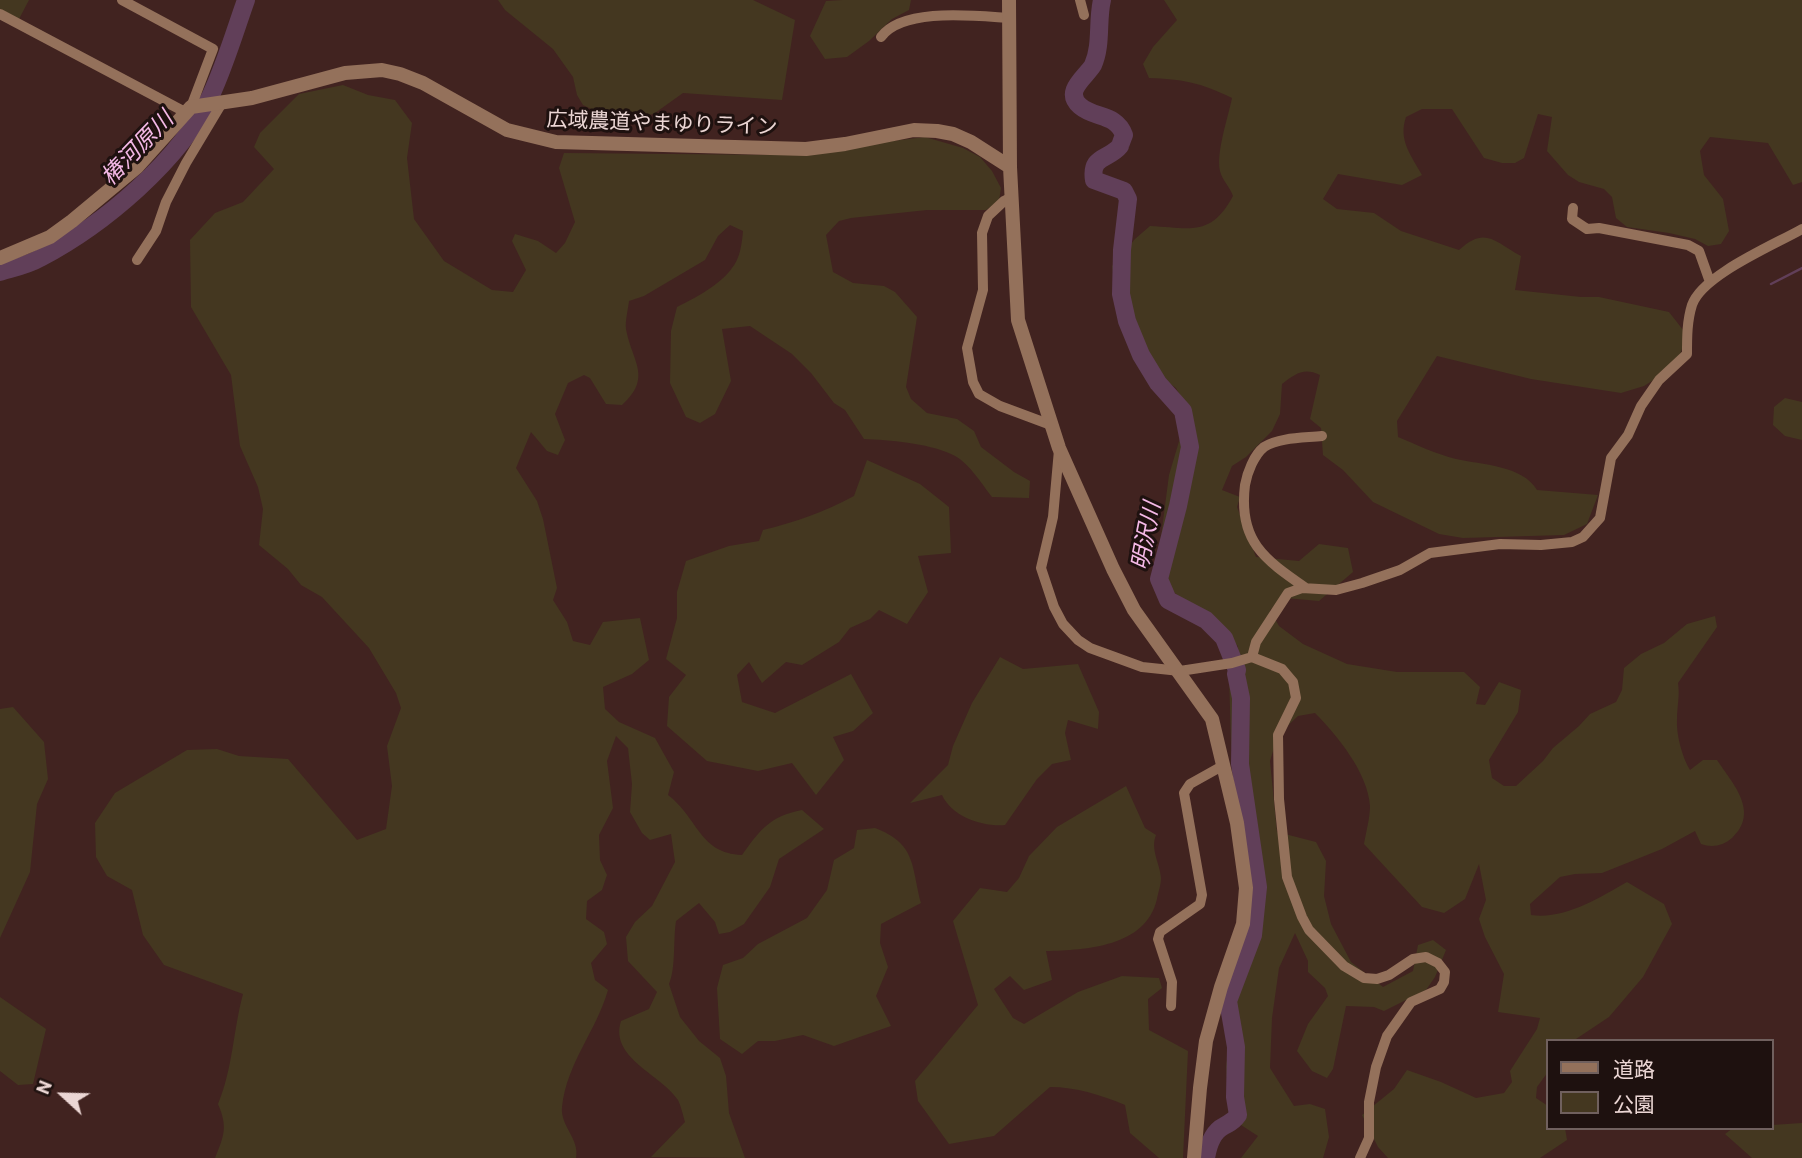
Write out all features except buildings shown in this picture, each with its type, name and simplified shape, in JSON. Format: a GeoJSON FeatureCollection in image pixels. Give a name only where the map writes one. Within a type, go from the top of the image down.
{"type":"FeatureCollection","features":[{"type":"Feature","properties":{"kind":"street"},"geometry":{"type":"LineString","coordinates":[[1009,0],[1010,167],[1018,320],[1059,448],[1112,569],[1134,610],[1212,719],[1237,823],[1246,888],[1243,924],[1206,1041],[1194,1158]]}},
{"type":"Feature","properties":{"kind":"street"},"geometry":{"type":"LineString","coordinates":[[1080,0],[1084,16]]}},
{"type":"Feature","properties":{"kind":"street"},"geometry":{"type":"LineString","coordinates":[[0,258],[50,237],[72,221],[137,167],[174,129],[188,110],[213,49],[126,1]]}},
{"type":"Feature","properties":{"kind":"street"},"geometry":{"type":"LineString","coordinates":[[0,14],[188,110]]}},
{"type":"Feature","properties":{"kind":"street"},"geometry":{"type":"LineString","coordinates":[[881,37],[887,30],[914,19],[969,15],[1010,18]]}},
{"type":"Feature","properties":{"kind":"street","name":"広域農道やまゆりライン"},"geometry":{"type":"LineString","coordinates":[[188,110],[252,98],[345,73],[382,70],[423,83],[514,133],[548,141],[806,149],[914,130],[953,134],[1010,167]]}},
{"type":"Feature","properties":{"kind":"street"},"geometry":{"type":"LineString","coordinates":[[136,260],[156,231],[166,202],[218,104]]}},
{"type":"Feature","properties":{"kind":"street"},"geometry":{"type":"LineString","coordinates":[[1012,197],[1003,201],[988,216],[982,233],[984,290],[967,348],[979,394],[1000,406],[1051,425]]}},
{"type":"Feature","properties":{"kind":"street"},"geometry":{"type":"LineString","coordinates":[[1573,208],[1572,219],[1587,229],[1599,228],[1688,245],[1699,251],[1710,282]]}},
{"type":"Feature","properties":{"kind":"street"},"geometry":{"type":"LineString","coordinates":[[1252,657],[1256,642],[1288,593],[1306,589],[1336,590],[1362,583],[1400,570],[1430,553],[1500,544],[1541,545],[1572,542],[1583,537],[1600,518],[1611,458],[1628,435],[1641,406],[1659,380],[1687,354],[1687,330],[1693,303],[1719,274],[1802,229]]}},
{"type":"Feature","properties":{"kind":"street"},"geometry":{"type":"LineString","coordinates":[[1306,589],[1266,559],[1253,543],[1246,527],[1245,487],[1254,460],[1263,448],[1280,441],[1322,436]]}},
{"type":"Feature","properties":{"kind":"street"},"geometry":{"type":"LineString","coordinates":[[1059,448],[1053,517],[1041,568],[1054,607],[1063,624],[1078,640],[1104,654],[1142,667],[1180,671],[1252,657],[1282,669],[1293,682],[1296,698],[1278,736],[1279,799],[1287,877],[1302,918],[1309,930],[1344,966],[1364,978],[1377,979],[1389,975],[1413,958],[1426,957],[1438,963],[1444,972],[1444,982],[1440,989],[1411,1002],[1387,1037],[1376,1067],[1369,1102],[1369,1138],[1360,1158]]}},
{"type":"Feature","properties":{"kind":"street"},"geometry":{"type":"LineString","coordinates":[[1171,1006],[1172,982],[1158,939],[1160,932],[1200,904],[1202,895],[1184,793],[1190,784],[1224,765]]}},
{"type":"Feature","properties":{"kind":"green space"},"geometry":{"type":"Polygon","coordinates":[[[0,0],[29,0],[19,19],[0,10],[0,0]]]}},
{"type":"Feature","properties":{"kind":"green space"},"geometry":{"type":"Polygon","coordinates":[[[498,0],[753,0],[795,20],[782,100],[683,93],[655,113],[639,119],[614,120],[583,105],[577,95],[573,77],[553,49],[505,10],[498,0]]]}},
{"type":"Feature","properties":{"kind":"green space"},"geometry":{"type":"Polygon","coordinates":[[[911,0],[909,10],[892,19],[847,57],[825,59],[810,36],[826,1],[911,0]]]}},
{"type":"Feature","properties":{"kind":"green space"},"geometry":{"type":"Polygon","coordinates":[[[1164,0],[1802,0],[1802,182],[1793,185],[1768,143],[1710,137],[1700,151],[1704,175],[1723,199],[1729,231],[1721,244],[1708,246],[1695,239],[1627,227],[1616,218],[1612,197],[1604,189],[1579,182],[1568,175],[1547,151],[1552,117],[1538,114],[1524,158],[1515,163],[1502,163],[1484,158],[1452,109],[1422,109],[1406,117],[1404,133],[1407,147],[1422,175],[1402,185],[1338,174],[1323,199],[1337,209],[1374,213],[1401,231],[1459,250],[1476,239],[1490,238],[1521,256],[1515,290],[1599,297],[1669,312],[1687,335],[1676,366],[1644,386],[1621,393],[1531,379],[1437,356],[1397,421],[1398,437],[1449,457],[1512,471],[1522,475],[1537,490],[1598,495],[1587,524],[1564,535],[1463,538],[1439,534],[1373,502],[1343,470],[1323,455],[1321,428],[1310,419],[1320,375],[1309,372],[1296,375],[1282,384],[1280,414],[1272,431],[1246,457],[1232,466],[1222,490],[1240,497],[1237,507],[1256,557],[1299,561],[1319,544],[1348,548],[1353,572],[1319,601],[1285,598],[1270,610],[1279,626],[1303,644],[1347,664],[1397,672],[1464,672],[1480,687],[1476,704],[1485,705],[1499,682],[1521,690],[1518,712],[1489,760],[1492,778],[1504,786],[1516,786],[1590,714],[1616,702],[1622,690],[1624,668],[1641,654],[1664,643],[1687,624],[1715,616],[1717,627],[1678,683],[1677,731],[1690,770],[1703,760],[1717,760],[1741,798],[1744,818],[1732,838],[1717,846],[1701,844],[1695,831],[1662,849],[1602,873],[1560,877],[1530,904],[1531,915],[1556,914],[1581,906],[1627,882],[1664,904],[1672,924],[1643,977],[1609,1017],[1576,1039],[1546,1039],[1546,1075],[1537,1087],[1536,1098],[1546,1105],[1546,1130],[1565,1130],[1567,1140],[1540,1158],[1388,1158],[1378,1147],[1362,1115],[1394,1089],[1407,1070],[1476,1098],[1504,1093],[1512,1082],[1510,1071],[1537,1029],[1540,1018],[1498,1012],[1504,974],[1479,919],[1486,900],[1479,864],[1465,899],[1444,913],[1422,907],[1364,844],[1370,806],[1364,781],[1342,743],[1315,713],[1298,716],[1278,735],[1270,761],[1277,832],[1316,842],[1326,861],[1324,896],[1331,924],[1351,962],[1383,987],[1413,971],[1418,945],[1433,940],[1446,950],[1435,977],[1426,990],[1384,1011],[1374,1007],[1346,1006],[1333,1069],[1327,1078],[1312,1071],[1297,1051],[1308,1024],[1328,996],[1325,988],[1308,972],[1308,961],[1295,933],[1279,968],[1272,1018],[1270,1068],[1294,1106],[1310,1104],[1325,1109],[1329,1137],[1323,1158],[1241,1158],[1258,1136],[1241,1125],[1229,1110],[1226,1066],[1230,1040],[1224,999],[1248,931],[1251,891],[1241,802],[1231,745],[1229,673],[1238,646],[1169,588],[1159,552],[1169,475],[1188,411],[1176,388],[1138,360],[1120,319],[1112,266],[1150,226],[1188,228],[1208,224],[1217,218],[1233,196],[1221,174],[1219,163],[1232,98],[1192,83],[1149,78],[1143,64],[1153,47],[1177,20],[1164,0]]]}},
{"type":"Feature","properties":{"kind":"green space"},"geometry":{"type":"Polygon","coordinates":[[[343,85],[368,95],[395,100],[412,123],[407,158],[414,219],[444,261],[492,290],[513,292],[526,270],[512,241],[515,234],[538,241],[556,253],[565,243],[575,222],[559,168],[564,153],[779,155],[925,137],[963,148],[980,157],[1001,188],[999,201],[986,210],[927,210],[851,218],[839,221],[826,235],[833,272],[853,283],[884,286],[895,292],[917,317],[906,387],[911,399],[927,413],[957,419],[974,431],[981,447],[1030,481],[1029,498],[992,497],[963,462],[941,450],[908,443],[864,439],[845,410],[834,403],[792,354],[750,326],[722,329],[731,381],[715,414],[700,423],[686,417],[670,383],[671,331],[677,307],[714,285],[735,264],[743,231],[730,225],[718,236],[705,260],[644,296],[629,301],[626,329],[638,369],[637,386],[631,395],[622,405],[606,404],[590,378],[584,375],[568,383],[555,414],[565,440],[558,455],[547,451],[531,432],[516,468],[537,501],[543,519],[557,588],[553,600],[567,622],[573,641],[590,645],[603,622],[640,618],[649,660],[632,674],[603,687],[605,709],[619,722],[655,738],[674,772],[668,795],[687,814],[700,833],[717,848],[742,855],[767,825],[791,813],[802,810],[824,829],[779,859],[770,887],[744,924],[730,932],[719,934],[715,922],[699,903],[676,921],[673,970],[669,984],[680,1017],[699,1041],[720,1058],[726,1076],[729,1113],[745,1158],[651,1157],[685,1122],[678,1100],[630,1056],[619,1034],[621,1021],[649,1009],[657,992],[628,961],[626,937],[635,922],[652,906],[675,862],[671,834],[650,840],[642,833],[630,812],[632,784],[628,748],[616,736],[607,761],[613,808],[599,835],[600,860],[607,875],[602,890],[587,901],[586,919],[604,932],[607,944],[591,963],[595,980],[608,990],[570,1076],[562,1107],[564,1120],[575,1145],[576,1158],[215,1158],[224,1131],[218,1104],[227,1077],[243,994],[164,965],[143,935],[132,890],[107,876],[96,857],[95,823],[115,793],[187,750],[217,749],[239,756],[288,759],[357,840],[386,829],[392,786],[387,746],[401,708],[396,693],[369,648],[322,597],[301,585],[288,569],[259,545],[263,509],[258,487],[240,446],[231,375],[191,307],[190,240],[215,213],[243,202],[274,169],[254,147],[260,133],[299,94],[343,85]]]}},
{"type":"Feature","properties":{"kind":"green space"},"geometry":{"type":"Polygon","coordinates":[[[1785,398],[1802,402],[1802,440],[1785,436],[1773,425],[1774,407],[1785,398]]]}},
{"type":"Feature","properties":{"kind":"green space"},"geometry":{"type":"Polygon","coordinates":[[[867,460],[920,484],[949,507],[951,553],[918,556],[928,592],[907,624],[879,610],[870,619],[850,628],[839,642],[802,665],[786,662],[762,683],[749,662],[737,675],[742,702],[775,713],[851,674],[873,713],[853,731],[833,737],[844,760],[816,795],[792,763],[758,771],[707,761],[667,726],[669,697],[686,675],[666,659],[677,618],[677,592],[686,561],[729,546],[759,541],[763,530],[810,516],[854,496],[867,460]]]}},
{"type":"Feature","properties":{"kind":"green space"},"geometry":{"type":"Polygon","coordinates":[[[1000,657],[1023,669],[1078,664],[1099,712],[1098,729],[1068,720],[1065,733],[1071,760],[1052,764],[1037,779],[1005,825],[969,819],[953,809],[942,795],[910,803],[948,765],[953,746],[972,703],[1000,657]]]}},
{"type":"Feature","properties":{"kind":"green space"},"geometry":{"type":"Polygon","coordinates":[[[13,707],[44,742],[48,779],[37,804],[30,872],[0,938],[0,709],[13,707]]]}},
{"type":"Feature","properties":{"kind":"green space"},"geometry":{"type":"Polygon","coordinates":[[[1126,786],[1145,828],[1156,835],[1154,846],[1161,881],[1151,915],[1141,927],[1112,943],[1046,951],[1052,980],[1024,990],[1010,976],[994,989],[1013,1018],[1024,1024],[1078,992],[1122,976],[1159,978],[1162,988],[1148,999],[1149,1030],[1188,1051],[1183,1158],[1159,1158],[1130,1133],[1125,1105],[1088,1092],[1060,1087],[1050,1087],[994,1136],[949,1144],[918,1101],[915,1081],[978,1005],[953,921],[980,888],[1007,892],[1019,878],[1029,856],[1057,827],[1126,786]]]}},
{"type":"Feature","properties":{"kind":"green space"},"geometry":{"type":"Polygon","coordinates":[[[875,828],[888,834],[905,848],[913,866],[921,903],[881,924],[880,943],[888,967],[876,996],[891,1026],[834,1046],[803,1035],[775,1041],[758,1041],[742,1054],[720,1039],[717,988],[723,965],[743,958],[758,944],[807,918],[827,890],[834,860],[854,848],[857,830],[875,828]]]}},
{"type":"Feature","properties":{"kind":"green space"},"geometry":{"type":"Polygon","coordinates":[[[0,997],[46,1029],[33,1084],[18,1085],[0,1071],[0,997]]]}},
{"type":"Feature","properties":{"kind":"green space"},"geometry":{"type":"Polygon","coordinates":[[[1802,1123],[1802,1158],[1752,1158],[1725,1134],[1730,1130],[1774,1130],[1774,1125],[1802,1123]]]}},
{"type":"Feature","properties":{"kind":"waterway","name":"椿河原川"},"geometry":{"type":"LineString","coordinates":[[0,272],[31,263],[89,228],[138,189],[160,166],[198,119],[211,95],[246,0]]}},
{"type":"Feature","properties":{"kind":"waterway","name":"明沢川"},"geometry":{"type":"LineString","coordinates":[[1102,0],[1096,57],[1074,95],[1080,106],[1116,123],[1124,135],[1120,146],[1095,166],[1094,180],[1124,191],[1128,199],[1122,250],[1121,294],[1127,321],[1141,355],[1158,383],[1183,411],[1190,447],[1159,579],[1168,600],[1206,620],[1224,638],[1237,670],[1241,698],[1240,764],[1258,887],[1253,935],[1228,1001],[1236,1047],[1235,1097],[1238,1115],[1214,1136],[1206,1158]]}},
{"type":"Feature","properties":{"kind":"waterway"},"geometry":{"type":"LineString","coordinates":[[1771,284],[1802,268]]}}]}
